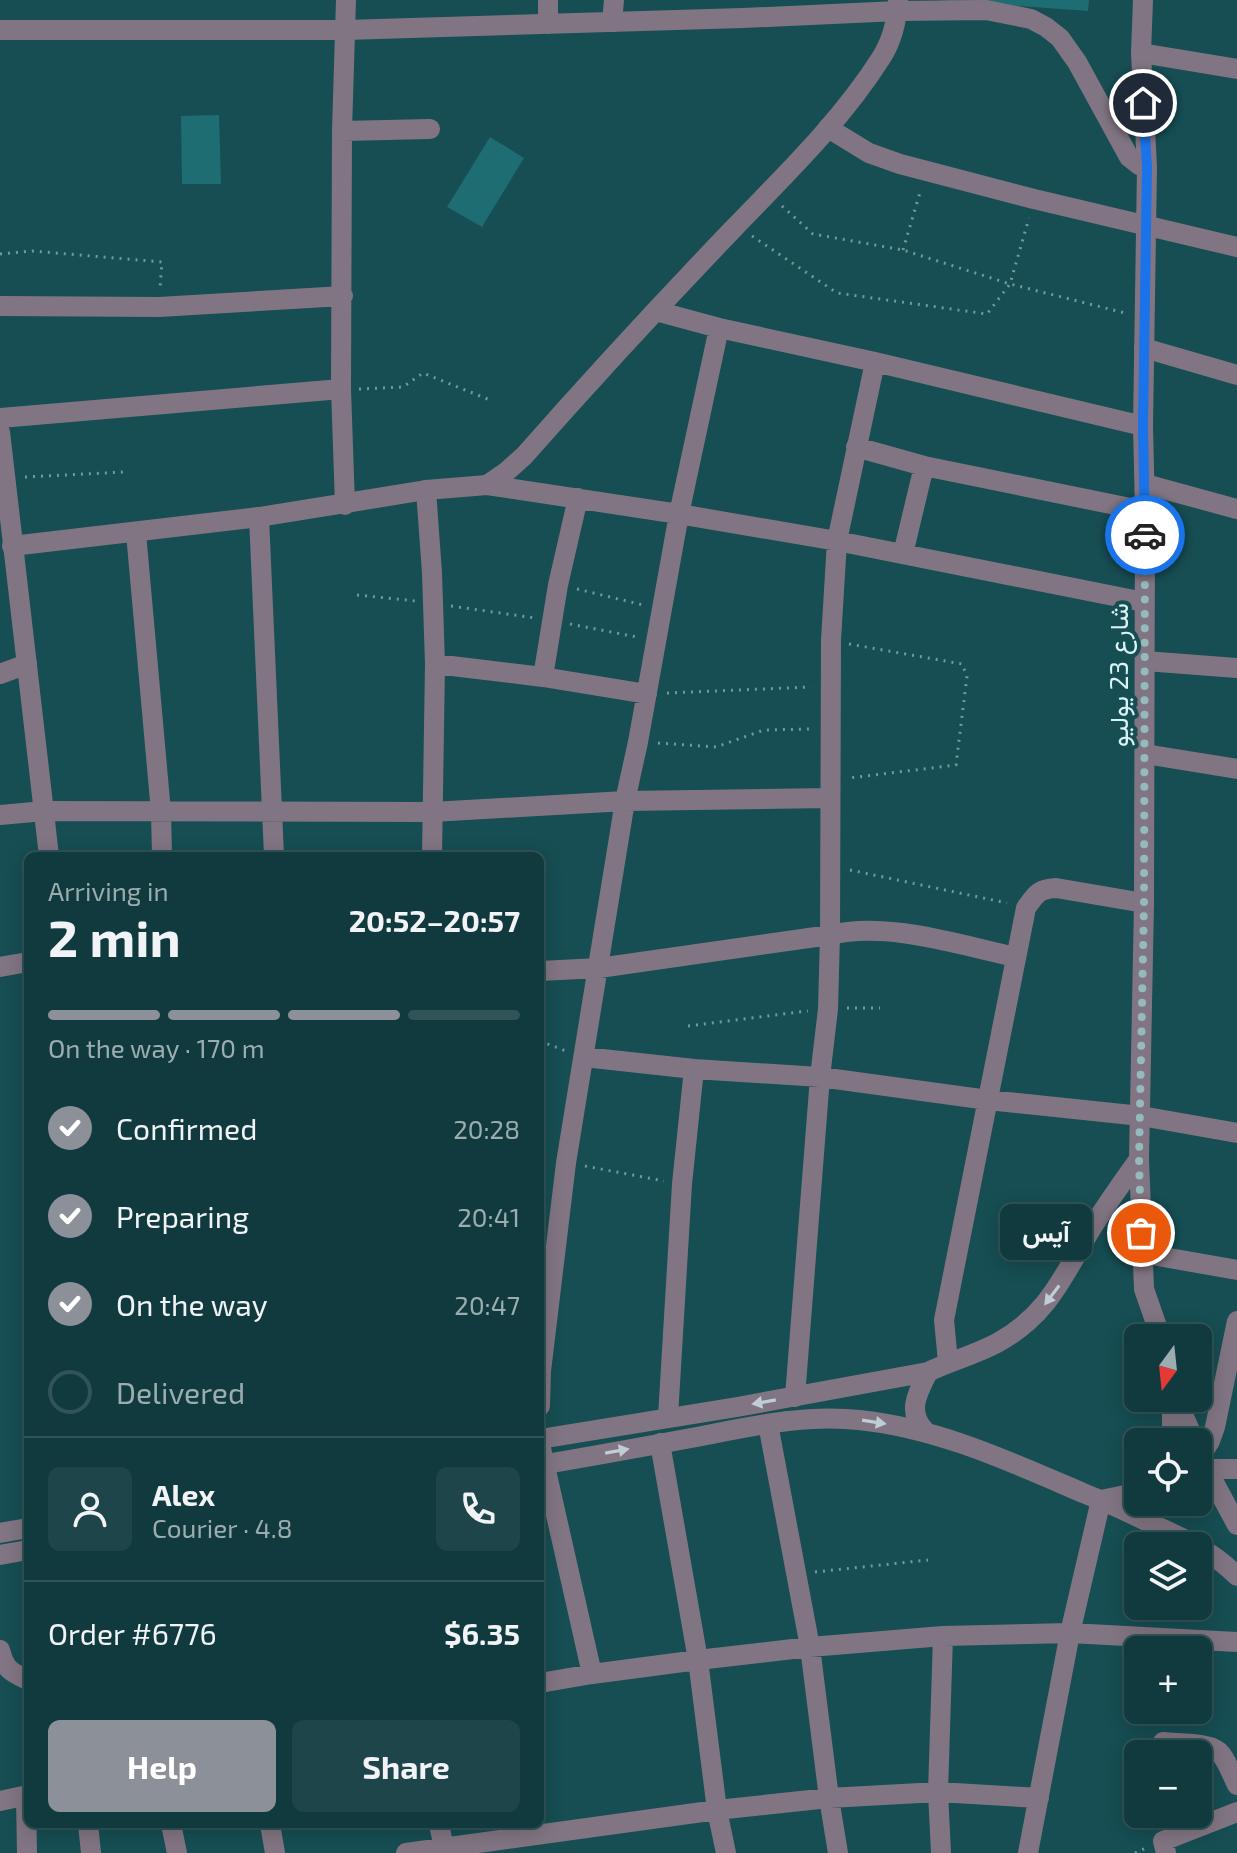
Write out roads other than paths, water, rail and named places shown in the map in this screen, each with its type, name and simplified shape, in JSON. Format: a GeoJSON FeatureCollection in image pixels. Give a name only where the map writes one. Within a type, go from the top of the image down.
{"type":"FeatureCollection","features":[{"type":"Feature","properties":{"kind":"street"},"geometry":{"type":"LineString","coordinates":[[345,505],[341,389],[346,0]]}},
{"type":"Feature","properties":{"kind":"street"},"geometry":{"type":"LineString","coordinates":[[548,0],[548,24]]}},
{"type":"Feature","properties":{"kind":"street"},"geometry":{"type":"LineString","coordinates":[[612,22],[614,0]]}},
{"type":"Feature","properties":{"kind":"street","name":"شارع 23 يوليو"},"geometry":{"type":"LineString","coordinates":[[1143,0],[1141,53],[1147,167],[1143,426],[1145,754],[1139,1159],[1144,1289],[1156,1324]]}},
{"type":"Feature","properties":{"kind":"street"},"geometry":{"type":"LineString","coordinates":[[0,30],[345,30],[743,18],[898,5],[986,10],[1031,19],[1060,38],[1069,48],[1129,157],[1147,167]]}},
{"type":"Feature","properties":{"kind":"street"},"geometry":{"type":"LineString","coordinates":[[487,485],[524,456],[828,128],[883,55],[892,35],[898,5]]}},
{"type":"Feature","properties":{"kind":"street"},"geometry":{"type":"LineString","coordinates":[[1141,53],[1237,69]]}},
{"type":"Feature","properties":{"kind":"street"},"geometry":{"type":"LineString","coordinates":[[828,128],[869,153],[926,171],[1237,247]]}},
{"type":"Feature","properties":{"kind":"street"},"geometry":{"type":"LineString","coordinates":[[342,131],[430,129]]}},
{"type":"Feature","properties":{"kind":"street"},"geometry":{"type":"LineString","coordinates":[[0,306],[159,307],[343,296]]}},
{"type":"Feature","properties":{"kind":"street"},"geometry":{"type":"LineString","coordinates":[[656,311],[1143,426]]}},
{"type":"Feature","properties":{"kind":"street"},"geometry":{"type":"LineString","coordinates":[[544,1346],[566,1163],[625,801],[679,514],[719,328]]}},
{"type":"Feature","properties":{"kind":"street"},"geometry":{"type":"LineString","coordinates":[[1144,348],[1237,375]]}},
{"type":"Feature","properties":{"kind":"street"},"geometry":{"type":"LineString","coordinates":[[795,1397],[828,1009],[831,640],[837,541],[875,362]]}},
{"type":"Feature","properties":{"kind":"street"},"geometry":{"type":"LineString","coordinates":[[0,418],[341,389]]}},
{"type":"Feature","properties":{"kind":"street"},"geometry":{"type":"LineString","coordinates":[[0,432],[5,478],[6,546],[27,664],[49,852]]}},
{"type":"Feature","properties":{"kind":"street"},"geometry":{"type":"LineString","coordinates":[[856,447],[924,466],[1145,511]]}},
{"type":"Feature","properties":{"kind":"street"},"geometry":{"type":"LineString","coordinates":[[903,554],[924,466]]}},
{"type":"Feature","properties":{"kind":"street"},"geometry":{"type":"LineString","coordinates":[[1145,484],[1237,509]]}},
{"type":"Feature","properties":{"kind":"street"},"geometry":{"type":"LineString","coordinates":[[6,546],[136,533],[345,505],[426,490],[487,485],[837,541],[1144,602]]}},
{"type":"Feature","properties":{"kind":"street"},"geometry":{"type":"LineString","coordinates":[[426,490],[435,664],[432,852]]}},
{"type":"Feature","properties":{"kind":"street"},"geometry":{"type":"LineString","coordinates":[[543,677],[558,585],[578,498]]}},
{"type":"Feature","properties":{"kind":"street"},"geometry":{"type":"LineString","coordinates":[[259,517],[274,852]]}},
{"type":"Feature","properties":{"kind":"street"},"geometry":{"type":"LineString","coordinates":[[136,533],[162,852]]}},
{"type":"Feature","properties":{"kind":"street"},"geometry":{"type":"LineString","coordinates":[[1145,661],[1237,668]]}},
{"type":"Feature","properties":{"kind":"street"},"geometry":{"type":"LineString","coordinates":[[0,674],[27,664]]}},
{"type":"Feature","properties":{"kind":"street"},"geometry":{"type":"LineString","coordinates":[[435,664],[647,694]]}},
{"type":"Feature","properties":{"kind":"street"},"geometry":{"type":"LineString","coordinates":[[1145,754],[1237,769]]}},
{"type":"Feature","properties":{"kind":"street"},"geometry":{"type":"LineString","coordinates":[[0,815],[44,811],[432,812],[830,789]]}},
{"type":"Feature","properties":{"kind":"street"},"geometry":{"type":"LineString","coordinates":[[948,1362],[944,1320],[1026,908],[1037,892],[1056,888],[1144,903]]}},
{"type":"Feature","properties":{"kind":"street"},"geometry":{"type":"LineString","coordinates":[[544,971],[599,968],[849,931],[884,931],[1016,957]]}},
{"type":"Feature","properties":{"kind":"street"},"geometry":{"type":"LineString","coordinates":[[0,967],[24,963]]}},
{"type":"Feature","properties":{"kind":"street"},"geometry":{"type":"LineString","coordinates":[[584,1057],[694,1069],[820,1077],[988,1100],[1141,1116],[1237,1133]]}},
{"type":"Feature","properties":{"kind":"street"},"geometry":{"type":"LineString","coordinates":[[668,1417],[682,1184],[694,1069]]}},
{"type":"Feature","properties":{"kind":"street"},"geometry":{"type":"LineString","coordinates":[[544,1452],[668,1417],[928,1372],[996,1344],[1048,1302],[1139,1159]]}},
{"type":"Feature","properties":{"kind":"street"},"geometry":{"type":"LineString","coordinates":[[1141,1253],[1237,1270]]}},
{"type":"Feature","properties":{"kind":"street"},"geometry":{"type":"LineString","coordinates":[[1212,1435],[1237,1321]]}},
{"type":"Feature","properties":{"kind":"street"},"geometry":{"type":"LineString","coordinates":[[925,1431],[918,1425],[914,1409],[928,1372]]}},
{"type":"Feature","properties":{"kind":"street"},"geometry":{"type":"LineString","coordinates":[[544,1453],[660,1443],[804,1420],[856,1419],[925,1431],[1101,1500],[1205,1549],[1237,1576]]}},
{"type":"Feature","properties":{"kind":"street"},"geometry":{"type":"LineString","coordinates":[[768,1424],[810,1647],[838,1853]]}},
{"type":"Feature","properties":{"kind":"street"},"geometry":{"type":"LineString","coordinates":[[660,1443],[698,1660],[717,1810],[726,1853]]}},
{"type":"Feature","properties":{"kind":"street"},"geometry":{"type":"LineString","coordinates":[[1212,1458],[1237,1469]]}},
{"type":"Feature","properties":{"kind":"street"},"geometry":{"type":"LineString","coordinates":[[544,1466],[592,1674]]}},
{"type":"Feature","properties":{"kind":"street"},"geometry":{"type":"LineString","coordinates":[[1212,1476],[1237,1525]]}},
{"type":"Feature","properties":{"kind":"street"},"geometry":{"type":"LineString","coordinates":[[1101,1500],[1124,1495]]}},
{"type":"Feature","properties":{"kind":"street"},"geometry":{"type":"LineString","coordinates":[[1028,1853],[1070,1633],[1101,1500]]}},
{"type":"Feature","properties":{"kind":"street"},"geometry":{"type":"LineString","coordinates":[[0,1533],[24,1529]]}},
{"type":"Feature","properties":{"kind":"street"},"geometry":{"type":"LineString","coordinates":[[0,1555],[24,1551]]}},
{"type":"Feature","properties":{"kind":"street"},"geometry":{"type":"LineString","coordinates":[[544,1682],[810,1647],[943,1636],[1070,1633],[1237,1642]]}},
{"type":"Feature","properties":{"kind":"street"},"geometry":{"type":"LineString","coordinates":[[941,1853],[938,1792],[943,1636]]}},
{"type":"Feature","properties":{"kind":"street"},"geometry":{"type":"LineString","coordinates":[[0,1650],[7,1667],[24,1678]]}},
{"type":"Feature","properties":{"kind":"street"},"geometry":{"type":"LineString","coordinates":[[1212,1748],[1221,1754],[1237,1785]]}},
{"type":"Feature","properties":{"kind":"street"},"geometry":{"type":"LineString","coordinates":[[406,1853],[717,1810],[829,1798],[938,1792],[1039,1798]]}},
{"type":"Feature","properties":{"kind":"street"},"geometry":{"type":"LineString","coordinates":[[0,1801],[24,1797]]}},
{"type":"Feature","properties":{"kind":"street"},"geometry":{"type":"LineString","coordinates":[[1166,1853],[1163,1841],[1237,1812]]}},
{"type":"Feature","properties":{"kind":"street"},"geometry":{"type":"LineString","coordinates":[[27,1828],[27,1853]]}},
{"type":"Feature","properties":{"kind":"street"},"geometry":{"type":"LineString","coordinates":[[88,1828],[91,1853]]}},
{"type":"Feature","properties":{"kind":"street"},"geometry":{"type":"LineString","coordinates":[[172,1828],[177,1853]]}},
{"type":"Feature","properties":{"kind":"street"},"geometry":{"type":"LineString","coordinates":[[271,1828],[275,1853]]}},
{"type":"Feature","properties":{"kind":"street"},"geometry":{"type":"LineString","coordinates":[[440,1828],[445,1850]]}},
{"type":"Feature","properties":{"kind":"place","name":"آيس"},"geometry":{"type":"Point","coordinates":[1141,1233]}}]}
